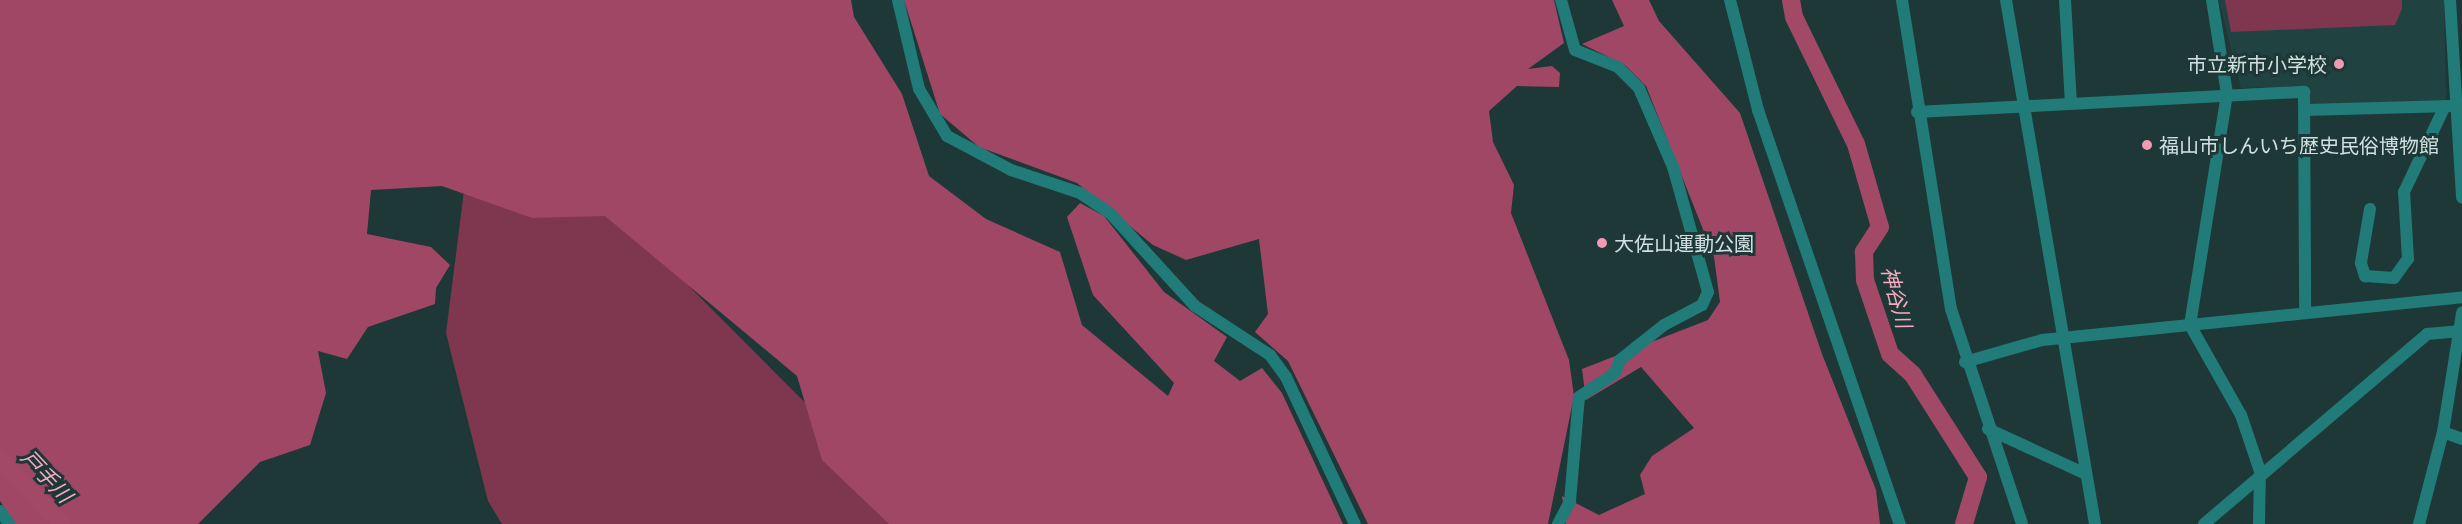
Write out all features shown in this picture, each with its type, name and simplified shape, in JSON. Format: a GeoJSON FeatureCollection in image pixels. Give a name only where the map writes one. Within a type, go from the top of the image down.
{"type":"FeatureCollection","features":[{"type":"Feature","properties":{"kind":"street"},"geometry":{"type":"LineString","coordinates":[[898,0],[919,89],[947,136],[1011,170],[1080,193],[1110,213],[1195,306],[1270,355],[1355,524]]}},
{"type":"Feature","properties":{"kind":"street"},"geometry":{"type":"LineString","coordinates":[[1558,524],[1570,501],[1579,397],[1615,373],[1620,360],[1664,325],[1702,305],[1708,292],[1673,167],[1639,88],[1618,67],[1575,50],[1561,0]]}},
{"type":"Feature","properties":{"kind":"street"},"geometry":{"type":"LineString","coordinates":[[1730,0],[1758,110],[1900,524]]}},
{"type":"Feature","properties":{"kind":"street"},"geometry":{"type":"LineString","coordinates":[[1902,0],[1936,240],[1965,362],[2022,524]]}},
{"type":"Feature","properties":{"kind":"street"},"geometry":{"type":"LineString","coordinates":[[2006,0],[2064,338],[2083,432],[2086,474],[2095,524]]}},
{"type":"Feature","properties":{"kind":"street"},"geometry":{"type":"LineString","coordinates":[[2064,0],[2071,103]]}},
{"type":"Feature","properties":{"kind":"street"},"geometry":{"type":"LineString","coordinates":[[2212,0],[2227,94],[2190,325],[2241,415],[2260,471],[2259,524]]}},
{"type":"Feature","properties":{"kind":"street"},"geometry":{"type":"LineString","coordinates":[[2370,209],[2361,263],[2365,276],[2394,278],[2408,259],[2404,192],[2450,106],[2458,86],[2450,0]]}},
{"type":"Feature","properties":{"kind":"street"},"geometry":{"type":"LineString","coordinates":[[1917,112],[2227,94],[2304,92],[2306,110],[2305,313]]}},
{"type":"Feature","properties":{"kind":"street"},"geometry":{"type":"LineString","coordinates":[[2306,110],[2450,106]]}},
{"type":"Feature","properties":{"kind":"street"},"geometry":{"type":"LineString","coordinates":[[2450,106],[2462,198]]}},
{"type":"Feature","properties":{"kind":"street"},"geometry":{"type":"LineString","coordinates":[[1965,362],[2064,338],[2462,297]]}},
{"type":"Feature","properties":{"kind":"street"},"geometry":{"type":"LineString","coordinates":[[2419,524],[2443,432],[2461,331],[2462,313]]}},
{"type":"Feature","properties":{"kind":"street"},"geometry":{"type":"LineString","coordinates":[[2204,524],[2260,471],[2427,334],[2461,331]]}},
{"type":"Feature","properties":{"kind":"street"},"geometry":{"type":"LineString","coordinates":[[1988,429],[2086,474]]}},
{"type":"Feature","properties":{"kind":"street"},"geometry":{"type":"LineString","coordinates":[[2443,432],[2462,439]]}},
{"type":"Feature","properties":{"kind":"street"},"geometry":{"type":"LineString","coordinates":[[0,511],[9,524]]}},
{"type":"Feature","properties":{"kind":"shaded area"},"geometry":{"type":"Polygon","coordinates":[[[0,0],[851,0],[854,17],[902,94],[929,176],[986,219],[1060,252],[1082,325],[1168,396],[1174,383],[1093,295],[1067,217],[1080,203],[1104,216],[1164,292],[1227,337],[1214,361],[1240,381],[1262,368],[1282,393],[1343,524],[889,524],[822,460],[797,376],[605,216],[532,218],[442,186],[371,190],[367,234],[431,247],[450,265],[436,288],[435,304],[368,327],[347,359],[318,351],[326,393],[310,445],[260,462],[198,524],[15,524],[0,501],[0,0]]]}},
{"type":"Feature","properties":{"kind":"shaded area"},"geometry":{"type":"Polygon","coordinates":[[[904,0],[1554,0],[1564,43],[1528,69],[1552,66],[1560,73],[1559,87],[1517,86],[1489,111],[1493,142],[1514,185],[1511,213],[1569,360],[1574,396],[1548,524],[1368,524],[1288,361],[1255,332],[1268,314],[1259,239],[1186,260],[1153,245],[1077,183],[979,147],[940,114],[904,0]]]}},
{"type":"Feature","properties":{"kind":"shaded area"},"geometry":{"type":"Polygon","coordinates":[[[1612,0],[1649,0],[1659,21],[1740,113],[1822,354],[1876,490],[1880,524],[1566,524],[1562,496],[1599,515],[1645,494],[1640,475],[1652,456],[1694,428],[1641,367],[1586,400],[1582,369],[1708,320],[1720,302],[1714,257],[1646,86],[1625,65],[1582,44],[1624,26],[1612,0]]]}},
{"type":"Feature","properties":{"kind":"shaded area","name":"市立新市小学校"},"geometry":{"type":"Polygon","coordinates":[[[2219,0],[2444,0],[2446,102],[2309,107],[2305,86],[2241,88],[2219,0]]]}},
{"type":"Feature","properties":{"kind":"shaded area"},"geometry":{"type":"Polygon","coordinates":[[[2225,0],[2402,0],[2402,9],[2395,25],[2231,32],[2225,0]]]}},
{"type":"Feature","properties":{"kind":"shaded area"},"geometry":{"type":"Polygon","coordinates":[[[466,175],[601,198],[926,524],[502,524],[488,501],[446,333],[466,175]]]}},
{"type":"Feature","properties":{"kind":"waterway","name":"神谷川"},"geometry":{"type":"LineString","coordinates":[[1791,0],[1794,17],[1856,144],[1880,227],[1864,252],[1865,280],[1890,354],[1913,375],[1978,477],[1964,524]]}},
{"type":"Feature","properties":{"kind":"waterway","name":"戸手川"},"geometry":{"type":"LineString","coordinates":[[0,459],[62,524]]}},
{"type":"Feature","properties":{"kind":"place","name":"市立新市小学校"},"geometry":{"type":"Point","coordinates":[2339,64]}},
{"type":"Feature","properties":{"kind":"place","name":"福山市しんいち歴史民俗博物館"},"geometry":{"type":"Point","coordinates":[2147,145]}},
{"type":"Feature","properties":{"kind":"place","name":"大佐山運動公園"},"geometry":{"type":"Point","coordinates":[1602,243]}}]}
